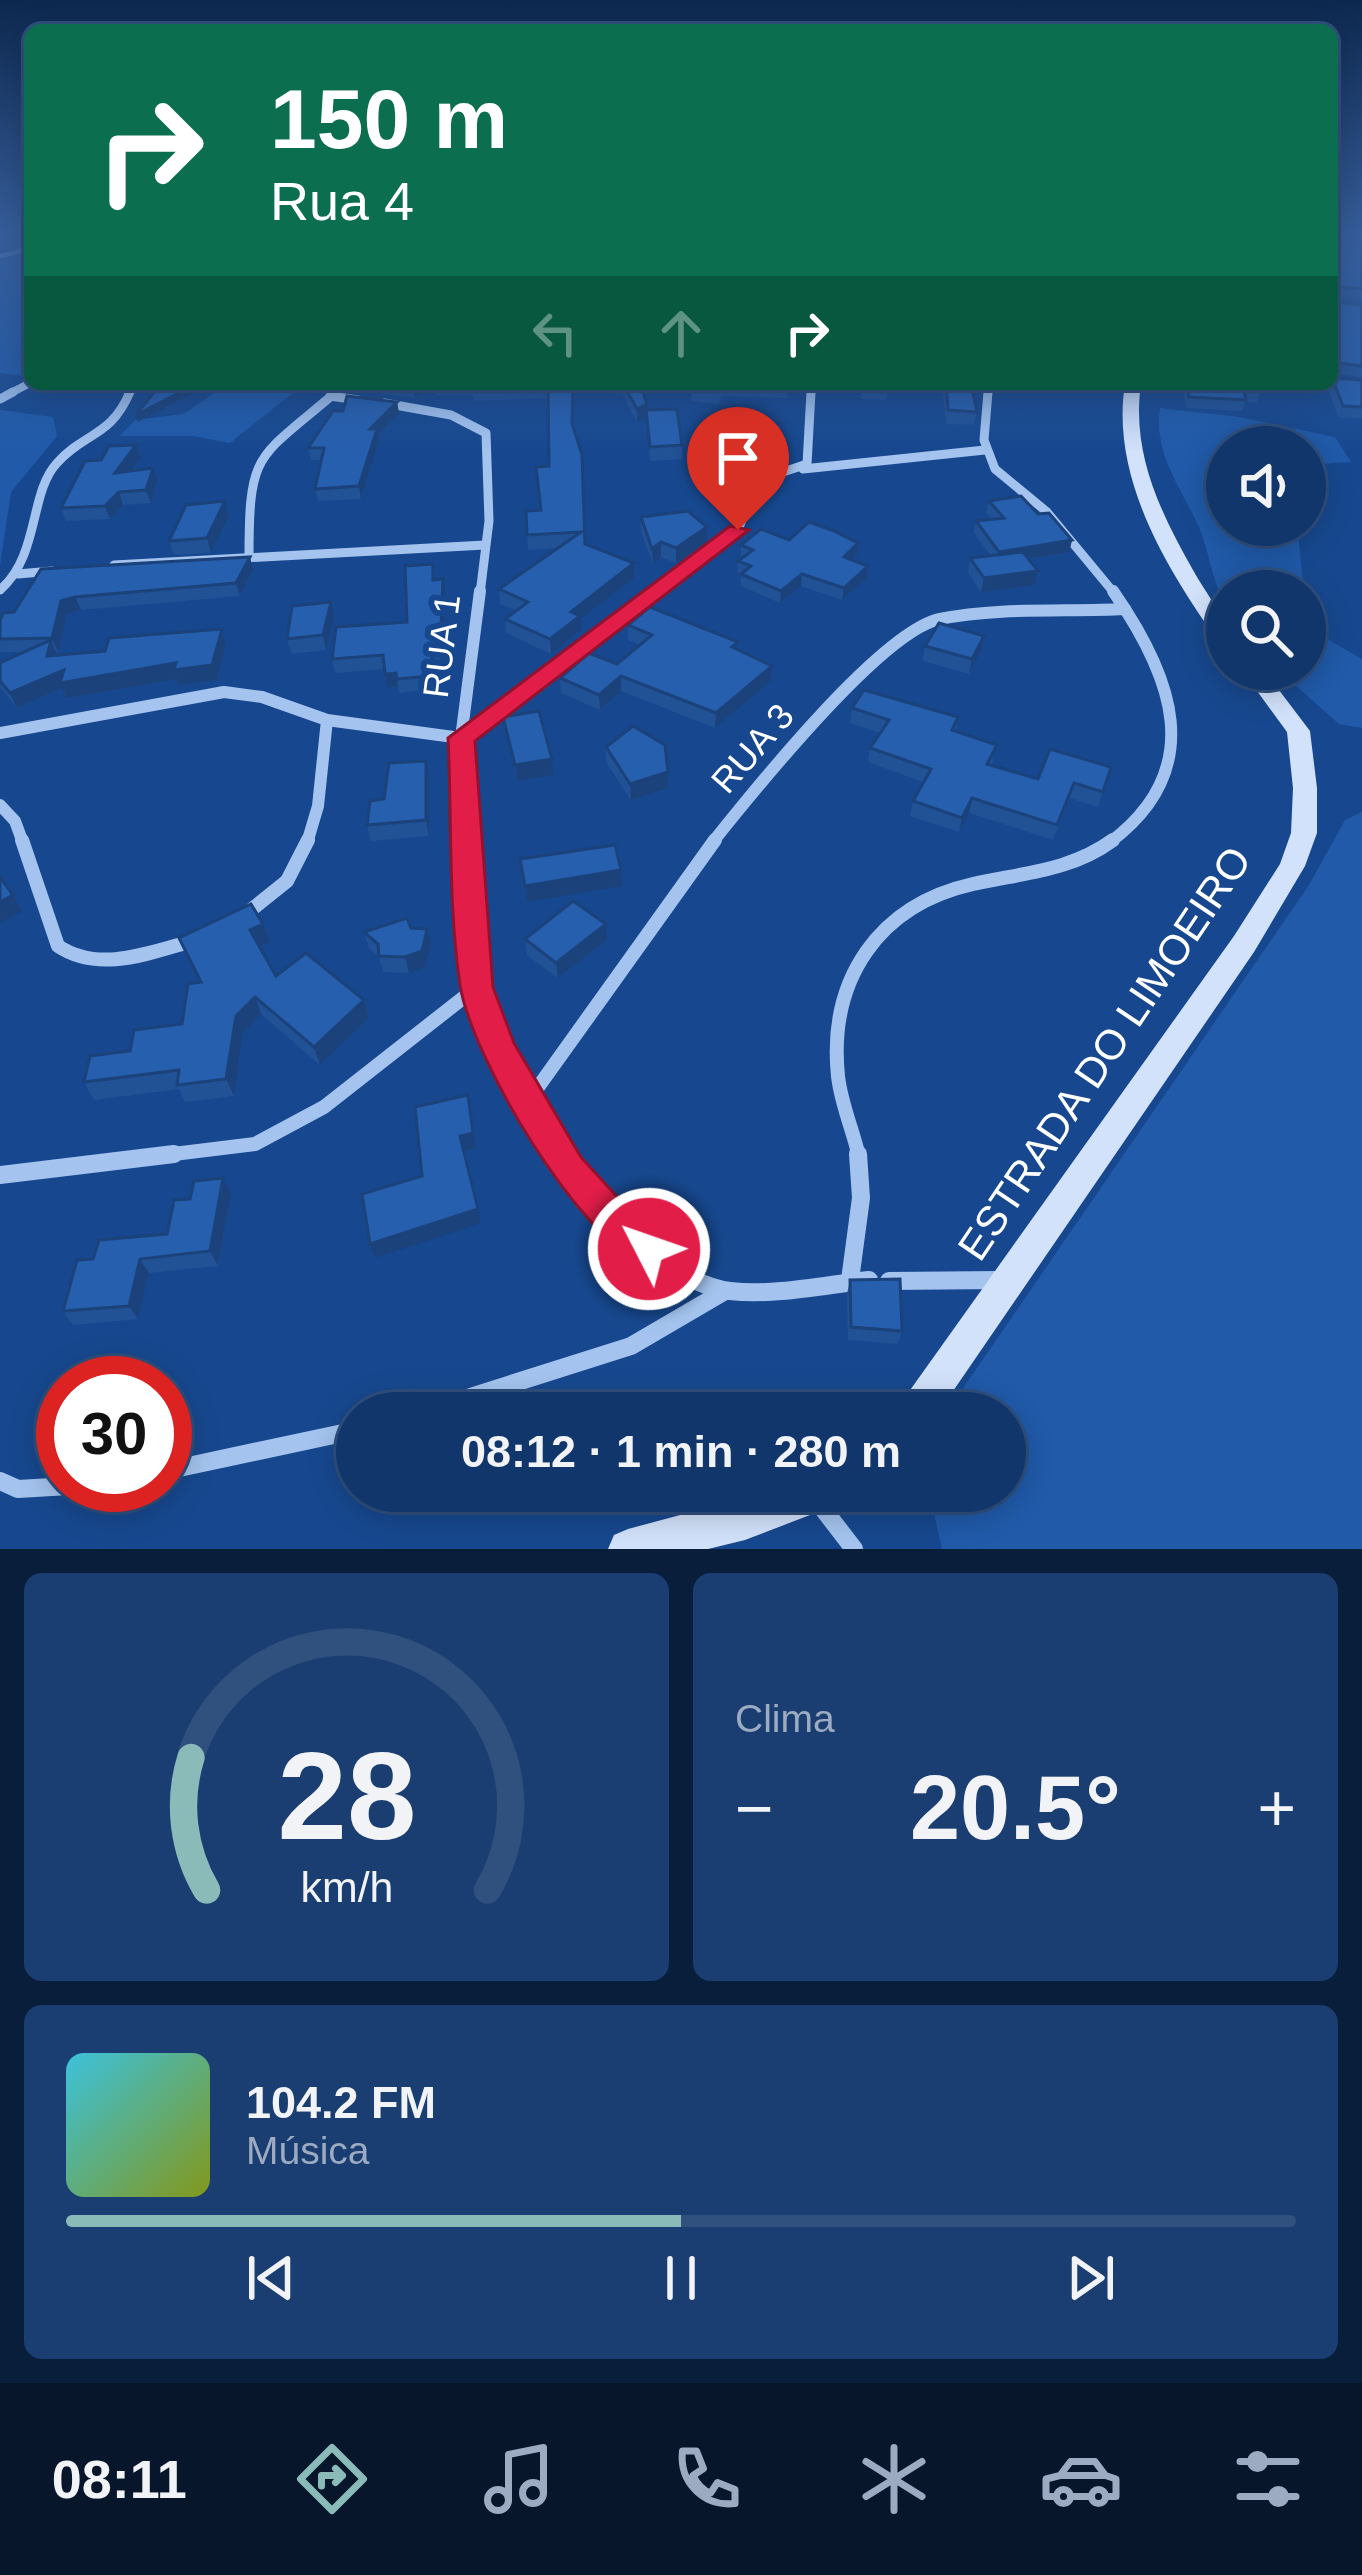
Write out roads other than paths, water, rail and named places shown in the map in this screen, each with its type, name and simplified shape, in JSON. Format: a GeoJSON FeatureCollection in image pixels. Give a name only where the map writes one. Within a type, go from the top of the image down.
{"type":"FeatureCollection","features":[{"type":"Feature","properties":{"kind":"street"},"geometry":{"type":"LineString","coordinates":[[0,590],[18,574],[55,464],[117,422],[130,390]]}},
{"type":"Feature","properties":{"kind":"street"},"geometry":{"type":"LineString","coordinates":[[249,557],[252,470],[280,437],[338,390]]}},
{"type":"Feature","properties":{"kind":"street"},"geometry":{"type":"LineString","coordinates":[[803,469],[811,390]]}},
{"type":"Feature","properties":{"kind":"street"},"geometry":{"type":"LineString","coordinates":[[850,1280],[861,1174],[838,1073],[846,996],[872,941],[901,913],[955,886],[1093,859],[1114,846],[1145,810],[1173,752],[1175,723],[1144,638],[1095,564],[1043,508],[1002,478],[986,450],[988,390]]}},
{"type":"Feature","properties":{"kind":"street"},"geometry":{"type":"LineString","coordinates":[[1132,390],[1129,432],[1139,467],[1206,613]]}},
{"type":"Feature","properties":{"kind":"street","name":"RUA 1"},"geometry":{"type":"LineString","coordinates":[[330,396],[447,414],[472,422],[486,433],[485,545],[461,738],[477,987],[499,1048],[568,1169],[619,1226],[680,1273],[725,1291],[767,1292],[850,1280],[1008,1280]]}},
{"type":"Feature","properties":{"kind":"street"},"geometry":{"type":"LineString","coordinates":[[0,733],[224,692],[262,697],[327,720],[461,738],[738,530],[750,507],[749,483],[719,436]]}},
{"type":"Feature","properties":{"kind":"street"},"geometry":{"type":"LineString","coordinates":[[749,483],[803,469],[986,450]]}},
{"type":"Feature","properties":{"kind":"street"},"geometry":{"type":"LineString","coordinates":[[104,566],[485,545]]}},
{"type":"Feature","properties":{"kind":"street"},"geometry":{"type":"LineString","coordinates":[[18,574],[61,570]]}},
{"type":"Feature","properties":{"kind":"street","name":"RUA 3"},"geometry":{"type":"LineString","coordinates":[[531,1097],[690,872],[789,746],[902,640],[937,619],[1125,609]]}},
{"type":"Feature","properties":{"kind":"street","name":"ESTRADA DO LIMOEIRO"},"geometry":{"type":"LineString","coordinates":[[931,1392],[1244,944],[1292,866],[1304,833],[1305,788],[1298,731],[1268,690]]}},
{"type":"Feature","properties":{"kind":"street"},"geometry":{"type":"LineString","coordinates":[[231,922],[263,906],[294,876],[310,848],[327,720]]}},
{"type":"Feature","properties":{"kind":"street"},"geometry":{"type":"LineString","coordinates":[[0,806],[16,821],[58,946],[68,956],[91,960],[141,953],[215,931]]}},
{"type":"Feature","properties":{"kind":"street"},"geometry":{"type":"LineString","coordinates":[[0,1175],[255,1144],[324,1107],[477,987]]}},
{"type":"Feature","properties":{"kind":"street"},"geometry":{"type":"LineString","coordinates":[[487,1392],[631,1346],[725,1291]]}},
{"type":"Feature","properties":{"kind":"street"},"geometry":{"type":"LineString","coordinates":[[192,1465],[336,1434]]}},
{"type":"Feature","properties":{"kind":"street"},"geometry":{"type":"LineString","coordinates":[[0,1481],[18,1489],[36,1488]]}},
{"type":"Feature","properties":{"kind":"street"},"geometry":{"type":"LineString","coordinates":[[628,1549],[756,1512]]}},
{"type":"Feature","properties":{"kind":"street"},"geometry":{"type":"LineString","coordinates":[[830,1512],[854,1549]]}}]}
